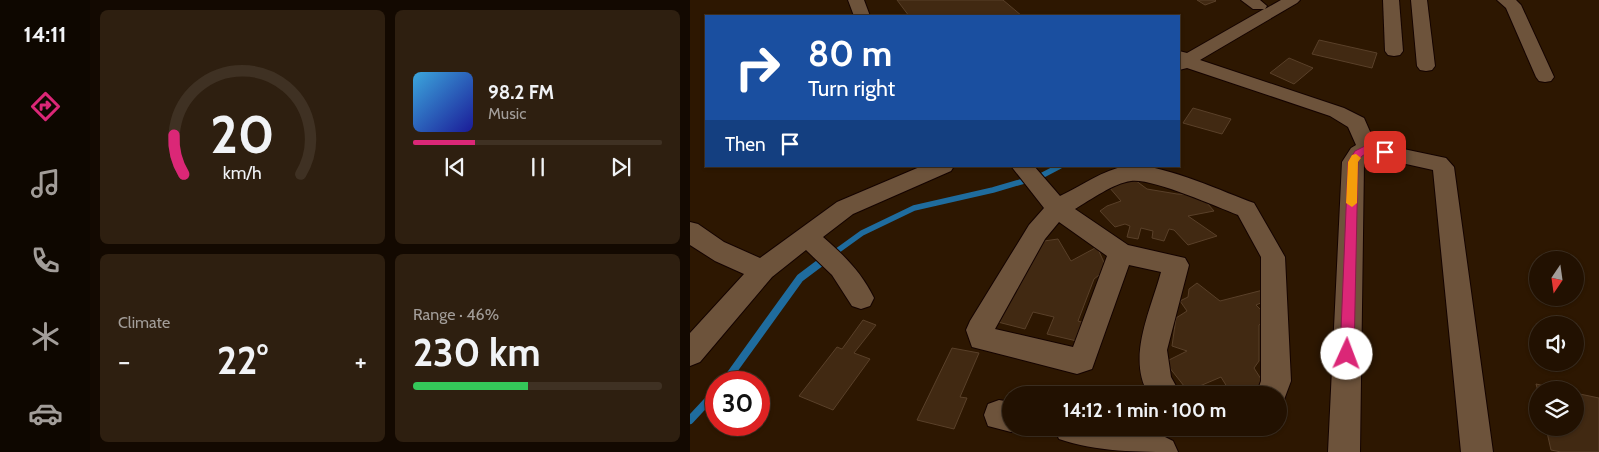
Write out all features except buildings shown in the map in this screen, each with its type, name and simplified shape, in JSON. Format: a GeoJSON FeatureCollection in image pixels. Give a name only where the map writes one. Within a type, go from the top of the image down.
{"type":"FeatureCollection","features":[{"type":"Feature","properties":{"kind":"street"},"geometry":{"type":"LineString","coordinates":[[856,0],[862,15]]}},
{"type":"Feature","properties":{"kind":"street"},"geometry":{"type":"LineString","coordinates":[[1181,58],[1292,0]]}},
{"type":"Feature","properties":{"kind":"street"},"geometry":{"type":"LineString","coordinates":[[1391,0],[1394,51]]}},
{"type":"Feature","properties":{"kind":"street"},"geometry":{"type":"LineString","coordinates":[[1419,0],[1426,66]]}},
{"type":"Feature","properties":{"kind":"street"},"geometry":{"type":"LineString","coordinates":[[1505,0],[1513,5],[1545,77]]}},
{"type":"Feature","properties":{"kind":"street"},"geometry":{"type":"LineString","coordinates":[[1181,58],[1259,2]]}},
{"type":"Feature","properties":{"kind":"street"},"geometry":{"type":"LineString","coordinates":[[1181,58],[1198,66],[1337,112],[1357,123],[1367,148]]}},
{"type":"Feature","properties":{"kind":"street"},"geometry":{"type":"LineString","coordinates":[[1344,452],[1353,162],[1358,154],[1367,148],[1438,163],[1445,172],[1477,452]]}},
{"type":"Feature","properties":{"kind":"street"},"geometry":{"type":"LineString","coordinates":[[690,353],[763,270],[822,250],[845,208],[930,169]]}},
{"type":"Feature","properties":{"kind":"street"},"geometry":{"type":"LineString","coordinates":[[1121,253],[1082,360],[1077,361],[982,338],[980,330],[1032,240],[1057,208],[1112,179],[1130,173],[1151,174],[1246,209],[1273,257],[1276,381],[1274,386]]}},
{"type":"Feature","properties":{"kind":"street"},"geometry":{"type":"LineString","coordinates":[[1028,174],[1057,208],[1121,253],[1176,265],[1154,350],[1157,381],[1160,386]]}},
{"type":"Feature","properties":{"kind":"street"},"geometry":{"type":"LineString","coordinates":[[690,231],[696,237],[733,260],[763,270]]}},
{"type":"Feature","properties":{"kind":"street"},"geometry":{"type":"LineString","coordinates":[[822,250],[861,298]]}},
{"type":"Feature","properties":{"kind":"street"},"geometry":{"type":"LineString","coordinates":[[1119,436],[1137,439],[1162,452]]}},
{"type":"Feature","properties":{"kind":"waterway"},"geometry":{"type":"LineString","coordinates":[[819,264],[862,233],[914,208],[993,190],[1041,176],[1058,167]]}},
{"type":"Feature","properties":{"kind":"waterway"},"geometry":{"type":"LineString","coordinates":[[733,371],[800,278],[820,263]]}},
{"type":"Feature","properties":{"kind":"waterway"},"geometry":{"type":"LineString","coordinates":[[690,420],[705,404]]}},
{"type":"Feature","properties":{"kind":"slow traffic"},"geometry":{"type":"LineString","coordinates":[[1352,203],[1353,162],[1356,158]]}},
{"type":"Feature","properties":{"kind":"route"},"geometry":{"type":"LineString","coordinates":[[1347,354],[1353,162],[1358,154],[1367,148],[1385,152]]}}]}
